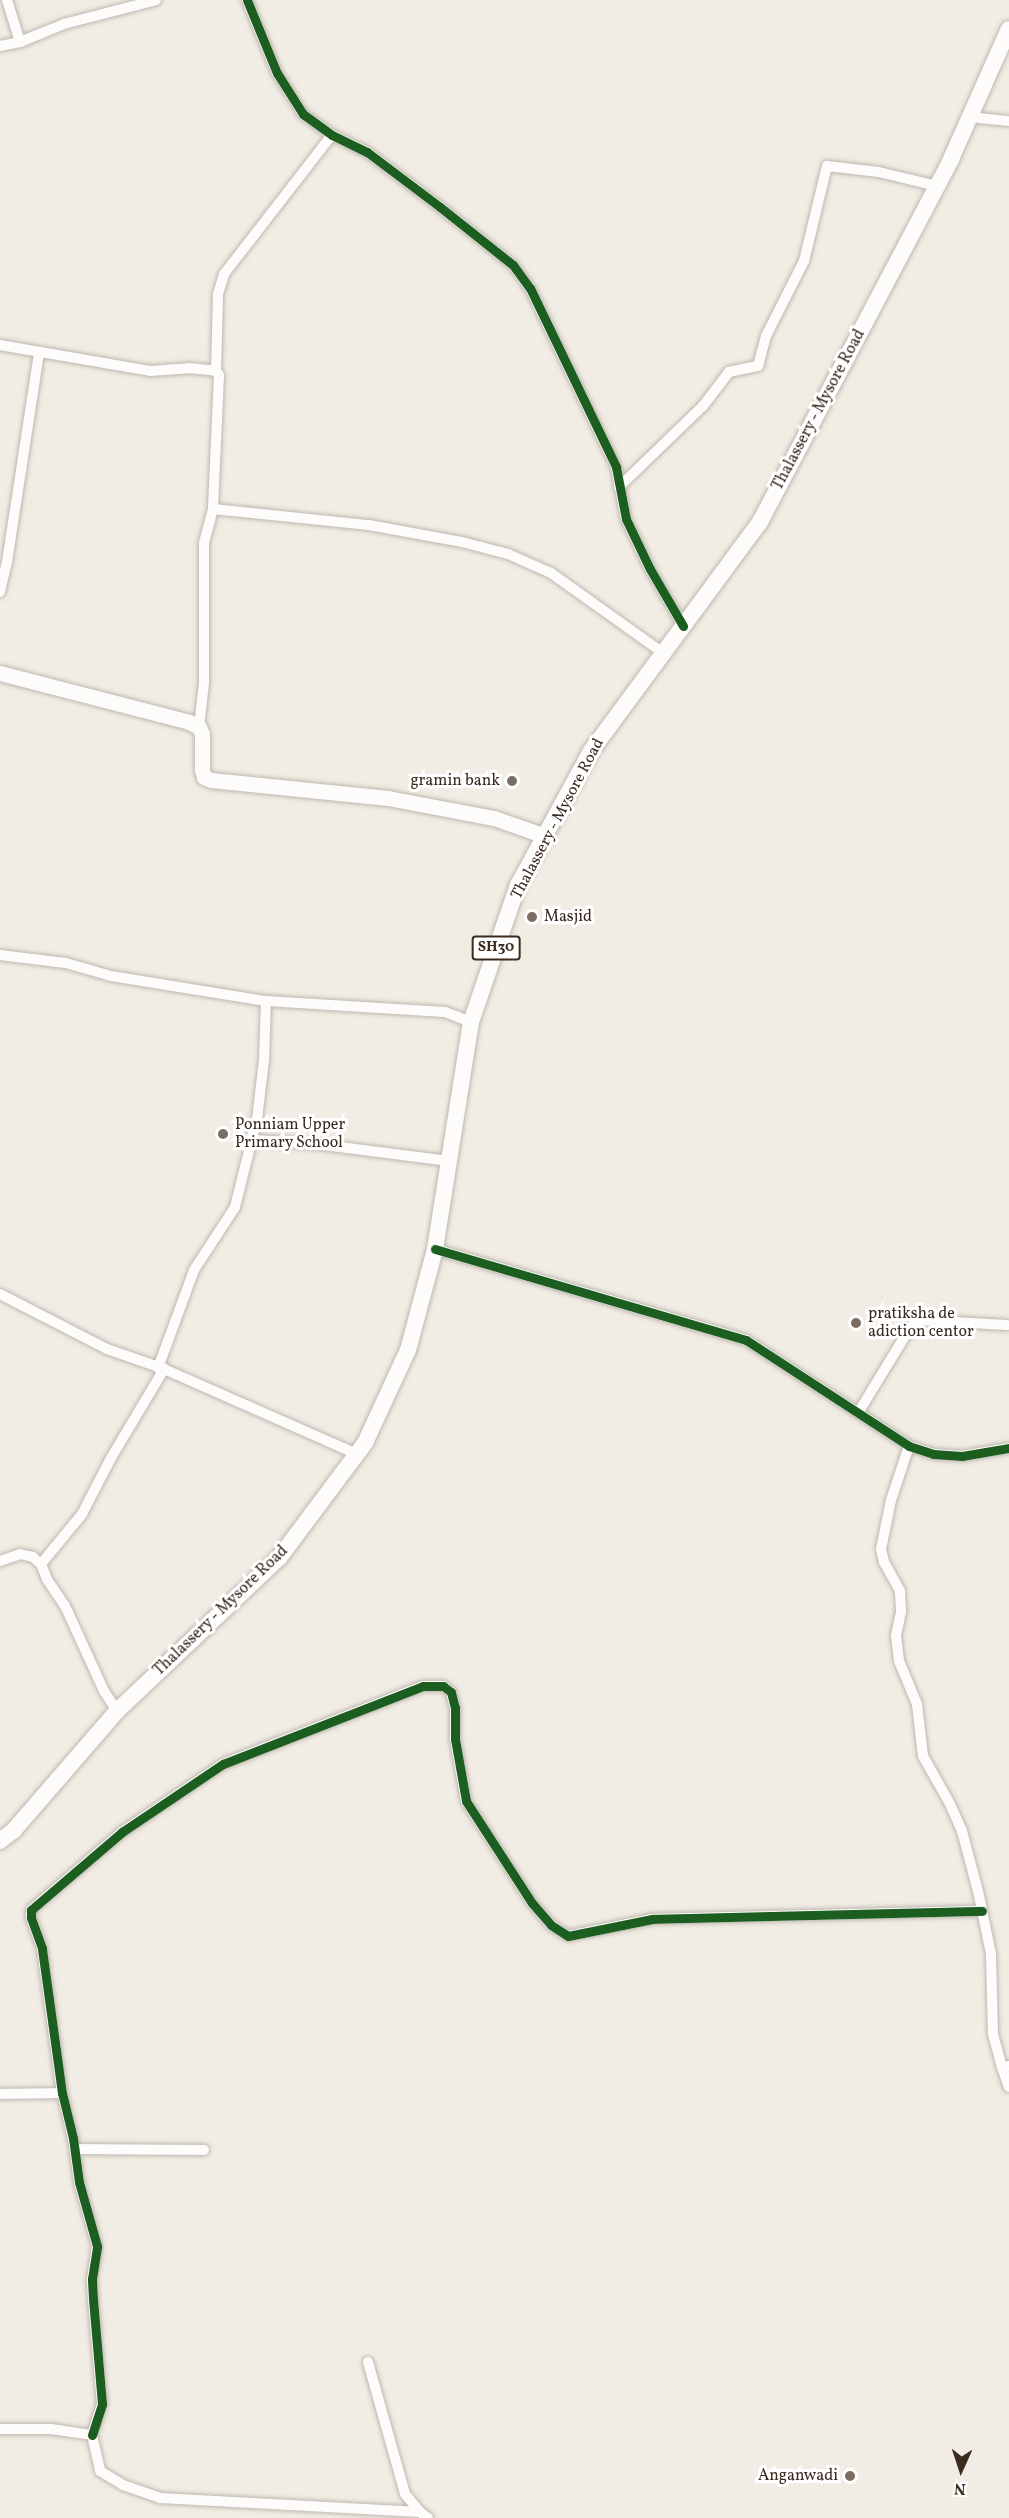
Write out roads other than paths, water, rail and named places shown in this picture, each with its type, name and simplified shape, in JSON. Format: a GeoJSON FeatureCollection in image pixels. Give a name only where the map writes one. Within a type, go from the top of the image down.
{"type":"FeatureCollection","features":[{"type":"Feature","properties":{"kind":"main road","name":"Thalassery - Mysore Road"},"geometry":{"type":"LineString","coordinates":[[0,1841],[14,1830],[117,1711],[279,1558],[365,1443],[408,1350],[435,1248],[471,1022],[518,885],[591,751],[760,522],[937,186],[1009,28]]}},
{"type":"Feature","properties":{"kind":"street"},"geometry":{"type":"LineString","coordinates":[[7,0],[20,42]]}},
{"type":"Feature","properties":{"kind":"street"},"geometry":{"type":"LineString","coordinates":[[0,46],[20,42],[64,24],[156,0]]}},
{"type":"Feature","properties":{"kind":"street"},"geometry":{"type":"LineString","coordinates":[[247,0],[277,73],[303,114],[332,135],[367,152],[513,265],[530,288],[616,467],[626,519],[650,569],[683,626]]}},
{"type":"Feature","properties":{"kind":"street"},"geometry":{"type":"LineString","coordinates":[[970,117],[1009,121]]}},
{"type":"Feature","properties":{"kind":"street"},"geometry":{"type":"LineString","coordinates":[[332,135],[224,274],[218,294],[216,371],[219,375],[219,393],[213,509],[204,543],[204,683],[199,727],[202,734],[204,777],[211,780],[388,798],[494,818],[545,836]]}},
{"type":"Feature","properties":{"kind":"street"},"geometry":{"type":"LineString","coordinates":[[619,487],[703,406],[729,372],[758,366],[766,336],[804,261],[827,166],[879,172],[937,186]]}},
{"type":"Feature","properties":{"kind":"street"},"geometry":{"type":"LineString","coordinates":[[0,345],[150,371],[189,368],[216,371]]}},
{"type":"Feature","properties":{"kind":"street"},"geometry":{"type":"LineString","coordinates":[[0,592],[7,562],[39,352]]}},
{"type":"Feature","properties":{"kind":"street"},"geometry":{"type":"LineString","coordinates":[[213,509],[369,525],[462,542],[508,554],[551,573],[663,653]]}},
{"type":"Feature","properties":{"kind":"street"},"geometry":{"type":"LineString","coordinates":[[0,673],[199,727]]}},
{"type":"Feature","properties":{"kind":"street"},"geometry":{"type":"LineString","coordinates":[[0,955],[66,963],[111,976],[266,1001],[445,1012],[471,1022]]}},
{"type":"Feature","properties":{"kind":"street"},"geometry":{"type":"LineString","coordinates":[[41,1564],[82,1514],[111,1458],[146,1403],[161,1368],[194,1270],[235,1207],[254,1140],[264,1060],[266,1001]]}},
{"type":"Feature","properties":{"kind":"street"},"geometry":{"type":"LineString","coordinates":[[254,1140],[316,1144],[449,1161]]}},
{"type":"Feature","properties":{"kind":"street"},"geometry":{"type":"LineString","coordinates":[[435,1248],[746,1340],[909,1446],[933,1454],[962,1456],[1009,1448]]}},
{"type":"Feature","properties":{"kind":"street"},"geometry":{"type":"LineString","coordinates":[[0,1294],[79,1337],[161,1368],[357,1454]]}},
{"type":"Feature","properties":{"kind":"street"},"geometry":{"type":"LineString","coordinates":[[858,1413],[908,1330],[917,1320],[1007,1325]]}},
{"type":"Feature","properties":{"kind":"street"},"geometry":{"type":"LineString","coordinates":[[909,1446],[891,1500],[881,1549],[884,1562],[900,1591],[897,1644],[899,1660],[917,1704],[923,1756],[962,1830],[982,1911],[991,1954],[993,2034],[1006,2067],[1009,2088]]}},
{"type":"Feature","properties":{"kind":"street"},"geometry":{"type":"LineString","coordinates":[[0,1561],[20,1554],[33,1557],[41,1564],[47,1580],[65,1606],[117,1711]]}},
{"type":"Feature","properties":{"kind":"street"},"geometry":{"type":"LineString","coordinates":[[424,2515],[160,2498],[123,2485],[100,2471],[92,2435],[102,2404],[92,2279],[97,2246],[79,2182],[75,2150],[62,2093],[42,1948],[30,1917],[35,1906],[97,1856],[122,1832],[223,1764],[423,1686],[442,1686],[451,1692],[455,1708],[455,1739],[466,1801],[532,1903],[551,1925],[568,1936],[652,1920],[982,1911]]}},
{"type":"Feature","properties":{"kind":"street"},"geometry":{"type":"LineString","coordinates":[[0,2094],[62,2093]]}},
{"type":"Feature","properties":{"kind":"street"},"geometry":{"type":"LineString","coordinates":[[75,2150],[204,2150]]}},
{"type":"Feature","properties":{"kind":"street"},"geometry":{"type":"LineString","coordinates":[[368,2362],[405,2494],[424,2515]]}},
{"type":"Feature","properties":{"kind":"street"},"geometry":{"type":"LineString","coordinates":[[0,2429],[51,2429],[92,2435]]}},
{"type":"Feature","properties":{"kind":"place","name":"gramin bank"},"geometry":{"type":"Point","coordinates":[512,781]}},
{"type":"Feature","properties":{"kind":"place","name":"Masjid"},"geometry":{"type":"Point","coordinates":[532,917]}},
{"type":"Feature","properties":{"kind":"place","name":"Ponniam Upper Primary School"},"geometry":{"type":"Point","coordinates":[223,1134]}},
{"type":"Feature","properties":{"kind":"place","name":"pratiksha de adiction centor"},"geometry":{"type":"Point","coordinates":[856,1323]}},
{"type":"Feature","properties":{"kind":"place","name":"Anganwadi"},"geometry":{"type":"Point","coordinates":[850,2476]}}]}
